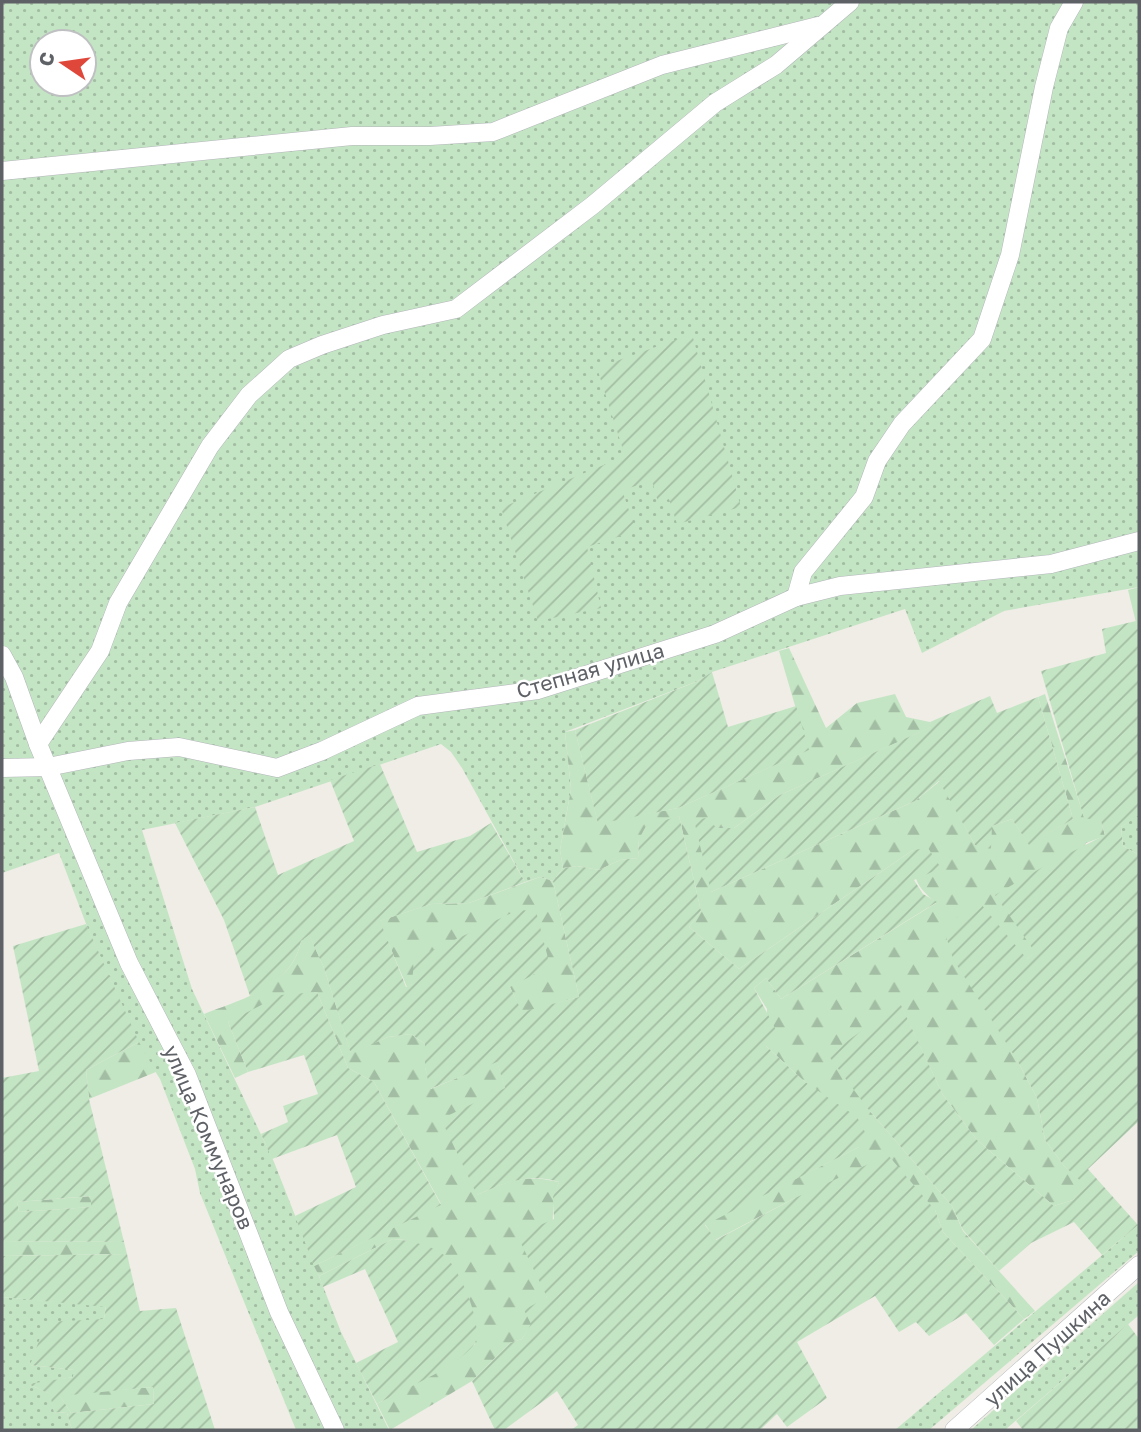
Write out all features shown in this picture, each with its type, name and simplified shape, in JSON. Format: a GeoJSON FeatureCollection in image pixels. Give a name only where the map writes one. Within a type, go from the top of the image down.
{"type":"FeatureCollection","features":[{"type":"Feature","properties":{"kind":"street"},"geometry":{"type":"LineString","coordinates":[[38,744],[100,651],[118,603],[210,446],[249,395],[289,359],[322,345],[383,325],[456,309],[593,205],[715,103],[776,65],[850,2]]}},
{"type":"Feature","properties":{"kind":"street"},"geometry":{"type":"LineString","coordinates":[[796,597],[803,572],[864,497],[877,461],[902,424],[982,339],[1010,255],[1044,87],[1059,28],[1074,2]]}},
{"type":"Feature","properties":{"kind":"street"},"geometry":{"type":"LineString","coordinates":[[2,170],[352,136],[430,136],[494,132],[662,65],[825,24]]}},
{"type":"Feature","properties":{"kind":"street","name":"Степная улица"},"geometry":{"type":"LineString","coordinates":[[2,768],[48,767],[128,751],[179,747],[278,768],[323,751],[418,706],[538,690],[715,634],[796,597],[840,586],[1051,564],[1139,541]]}},
{"type":"Feature","properties":{"kind":"street","name":"улица Коммунаров"},"geometry":{"type":"LineString","coordinates":[[2,655],[14,677],[38,744],[129,963],[187,1075],[279,1312],[335,1430]]}},
{"type":"Feature","properties":{"kind":"street","name":"улица Пушкина"},"geometry":{"type":"LineString","coordinates":[[954,1430],[1139,1265]]}},
{"type":"Feature","properties":{"kind":"green space"},"geometry":{"type":"Polygon","coordinates":[[[2,2],[1139,2],[1139,536],[1022,563],[828,580],[704,631],[550,682],[428,709],[555,691],[807,599],[1139,546],[1139,587],[1004,611],[922,653],[905,609],[712,672],[698,681],[565,732],[571,789],[560,850],[563,868],[553,881],[540,877],[525,882],[462,768],[451,752],[441,744],[255,807],[142,830],[192,989],[274,1162],[341,1332],[389,1430],[343,1430],[200,1122],[329,1430],[296,1430],[200,1193],[195,1169],[160,1079],[141,1049],[88,929],[59,853],[2,873],[2,2]]]}},
{"type":"Feature","properties":{"kind":"green space"},"geometry":{"type":"Polygon","coordinates":[[[692,334],[741,507],[677,524],[669,499],[658,502],[652,481],[622,490],[636,531],[587,547],[601,608],[538,621],[501,508],[625,456],[597,368],[692,334]]]}},
{"type":"Feature","properties":{"kind":"green space"},"geometry":{"type":"Polygon","coordinates":[[[1139,587],[1139,635],[1128,590],[1139,587]]]}},
{"type":"Feature","properties":{"kind":"green space"},"geometry":{"type":"Polygon","coordinates":[[[1136,621],[1139,635],[1139,815],[1121,827],[1123,846],[1139,855],[1139,1121],[1088,1169],[1138,1225],[1102,1255],[1074,1222],[1031,1243],[999,1271],[963,1230],[952,1206],[868,1109],[828,1055],[900,1003],[943,1095],[977,1140],[1054,1206],[1073,1200],[1085,1185],[1064,1166],[1045,1140],[1037,1098],[1017,1060],[953,959],[946,936],[957,917],[981,904],[1027,959],[1035,952],[995,895],[1105,835],[1101,821],[1084,818],[1041,671],[1106,653],[1102,629],[1136,621]]]}},
{"type":"Feature","properties":{"kind":"green space"},"geometry":{"type":"Polygon","coordinates":[[[789,648],[826,728],[857,703],[895,694],[906,717],[930,722],[932,727],[780,795],[734,828],[717,828],[711,892],[915,801],[940,781],[975,845],[992,826],[1012,819],[1029,844],[1073,819],[1038,697],[1045,694],[1084,817],[1101,820],[1105,836],[1086,843],[1036,952],[1027,959],[1017,1060],[1037,1098],[1045,1140],[1064,1166],[1086,1185],[1073,1200],[1054,1206],[977,1140],[943,1095],[900,1004],[868,1109],[952,1206],[963,1231],[1035,1311],[1024,1319],[943,1232],[935,1210],[795,1198],[715,1240],[705,1224],[859,1147],[805,1082],[766,1046],[767,1009],[754,988],[766,978],[781,999],[936,903],[919,886],[913,850],[739,969],[689,927],[701,911],[679,816],[639,839],[638,858],[620,860],[599,870],[577,866],[563,868],[560,850],[571,789],[565,732],[575,730],[598,823],[678,808],[808,750],[779,651],[789,648]]]}},
{"type":"Feature","properties":{"kind":"green space"},"geometry":{"type":"Polygon","coordinates":[[[712,672],[728,727],[796,706],[809,750],[678,808],[598,824],[575,730],[698,681],[712,672]]]}},
{"type":"Feature","properties":{"kind":"green space"},"geometry":{"type":"Polygon","coordinates":[[[990,696],[997,713],[1038,697],[1073,819],[1029,845],[1012,819],[992,826],[991,849],[975,845],[939,781],[915,801],[711,892],[694,820],[706,818],[717,828],[734,828],[780,795],[931,727],[930,722],[990,696]]]}},
{"type":"Feature","properties":{"kind":"green space"},"geometry":{"type":"Polygon","coordinates":[[[380,764],[417,852],[470,836],[491,823],[525,882],[469,903],[431,904],[380,921],[406,987],[412,984],[414,959],[518,910],[536,911],[550,966],[510,987],[522,1012],[579,997],[553,881],[563,868],[577,866],[599,870],[620,860],[638,858],[639,839],[646,826],[679,816],[701,911],[689,927],[739,969],[913,850],[928,848],[941,868],[914,880],[923,894],[937,902],[781,999],[766,978],[754,988],[777,1032],[766,1046],[805,1082],[857,1117],[866,1134],[859,1147],[705,1225],[716,1240],[795,1198],[888,1155],[935,1210],[943,1232],[1024,1319],[994,1345],[966,1313],[929,1336],[916,1322],[899,1332],[875,1296],[797,1342],[827,1398],[787,1427],[777,1414],[760,1430],[571,1430],[578,1425],[557,1391],[504,1430],[495,1430],[472,1381],[510,1343],[522,1339],[531,1324],[524,1310],[547,1297],[517,1235],[554,1219],[553,1197],[559,1182],[537,1178],[517,1180],[477,1195],[441,1119],[505,1088],[497,1062],[430,1089],[425,1067],[425,1044],[411,1034],[388,1037],[351,1054],[324,968],[309,935],[301,941],[294,959],[283,975],[250,996],[224,920],[175,823],[255,807],[278,875],[354,841],[330,780],[380,764]]]}},
{"type":"Feature","properties":{"kind":"green space"},"geometry":{"type":"Polygon","coordinates":[[[1137,815],[1139,855],[1123,846],[1121,827],[1137,815]]]}},
{"type":"Feature","properties":{"kind":"green space"},"geometry":{"type":"Polygon","coordinates":[[[540,877],[553,881],[579,997],[522,1013],[510,987],[412,984],[407,987],[379,921],[431,904],[469,903],[540,877]]]}},
{"type":"Feature","properties":{"kind":"green space"},"geometry":{"type":"Polygon","coordinates":[[[86,924],[139,1042],[86,1070],[89,1099],[124,1242],[2,1241],[2,1078],[39,1071],[13,946],[86,924]],[[91,1196],[17,1202],[19,1212],[91,1207],[91,1196]]]}},
{"type":"Feature","properties":{"kind":"green space"},"geometry":{"type":"Polygon","coordinates":[[[309,934],[324,968],[351,1053],[388,1037],[411,1034],[425,1044],[425,1067],[431,1089],[497,1061],[505,1087],[477,1195],[517,1180],[559,1182],[553,1210],[552,1268],[547,1296],[522,1339],[510,1343],[472,1381],[390,1430],[377,1404],[457,1359],[475,1344],[405,1240],[393,1239],[319,1276],[314,1266],[441,1204],[374,1082],[348,1068],[317,992],[228,1022],[248,1072],[235,1078],[204,1014],[249,996],[276,980],[287,970],[296,957],[301,941],[309,934]]]}},
{"type":"Feature","properties":{"kind":"green space"},"geometry":{"type":"Polygon","coordinates":[[[317,992],[348,1068],[374,1082],[441,1205],[314,1266],[295,1216],[356,1187],[337,1135],[272,1159],[261,1134],[288,1122],[283,1106],[318,1094],[304,1055],[248,1072],[228,1022],[281,995],[317,992]]]}},
{"type":"Feature","properties":{"kind":"green space"},"geometry":{"type":"Polygon","coordinates":[[[139,1042],[156,1072],[89,1099],[86,1070],[139,1042]]]}},
{"type":"Feature","properties":{"kind":"green space"},"geometry":{"type":"Polygon","coordinates":[[[92,1196],[92,1207],[19,1212],[17,1202],[92,1196]]]}},
{"type":"Feature","properties":{"kind":"green space"},"geometry":{"type":"Polygon","coordinates":[[[1139,1224],[1139,1251],[929,1430],[895,1430],[1139,1224]]]}},
{"type":"Feature","properties":{"kind":"green space"},"geometry":{"type":"Polygon","coordinates":[[[393,1239],[433,1248],[450,1262],[469,1299],[474,1314],[476,1338],[473,1346],[453,1363],[377,1404],[356,1363],[398,1342],[365,1269],[323,1287],[319,1276],[393,1239]]]}},
{"type":"Feature","properties":{"kind":"green space"},"geometry":{"type":"Polygon","coordinates":[[[2,1241],[124,1242],[127,1254],[2,1256],[2,1241]]]}},
{"type":"Feature","properties":{"kind":"green space"},"geometry":{"type":"Polygon","coordinates":[[[127,1254],[140,1311],[176,1308],[215,1430],[72,1430],[67,1413],[54,1412],[50,1394],[28,1384],[73,1377],[74,1370],[30,1365],[46,1322],[104,1319],[106,1307],[2,1297],[2,1256],[127,1254]],[[153,1387],[60,1396],[71,1413],[154,1404],[153,1387]]]}},
{"type":"Feature","properties":{"kind":"green space"},"geometry":{"type":"Polygon","coordinates":[[[1139,1282],[1139,1315],[1005,1430],[971,1430],[1139,1282]]]}},
{"type":"Feature","properties":{"kind":"green space"},"geometry":{"type":"Polygon","coordinates":[[[2,1297],[106,1306],[104,1319],[30,1365],[75,1370],[73,1377],[30,1385],[51,1394],[54,1412],[67,1413],[72,1430],[2,1430],[2,1297]]]}},
{"type":"Feature","properties":{"kind":"green space"},"geometry":{"type":"Polygon","coordinates":[[[1128,1324],[1139,1339],[1139,1430],[1023,1430],[1016,1421],[1128,1324]]]}},
{"type":"Feature","properties":{"kind":"green space"},"geometry":{"type":"Polygon","coordinates":[[[153,1387],[154,1404],[71,1413],[59,1395],[153,1387]]]}}]}
